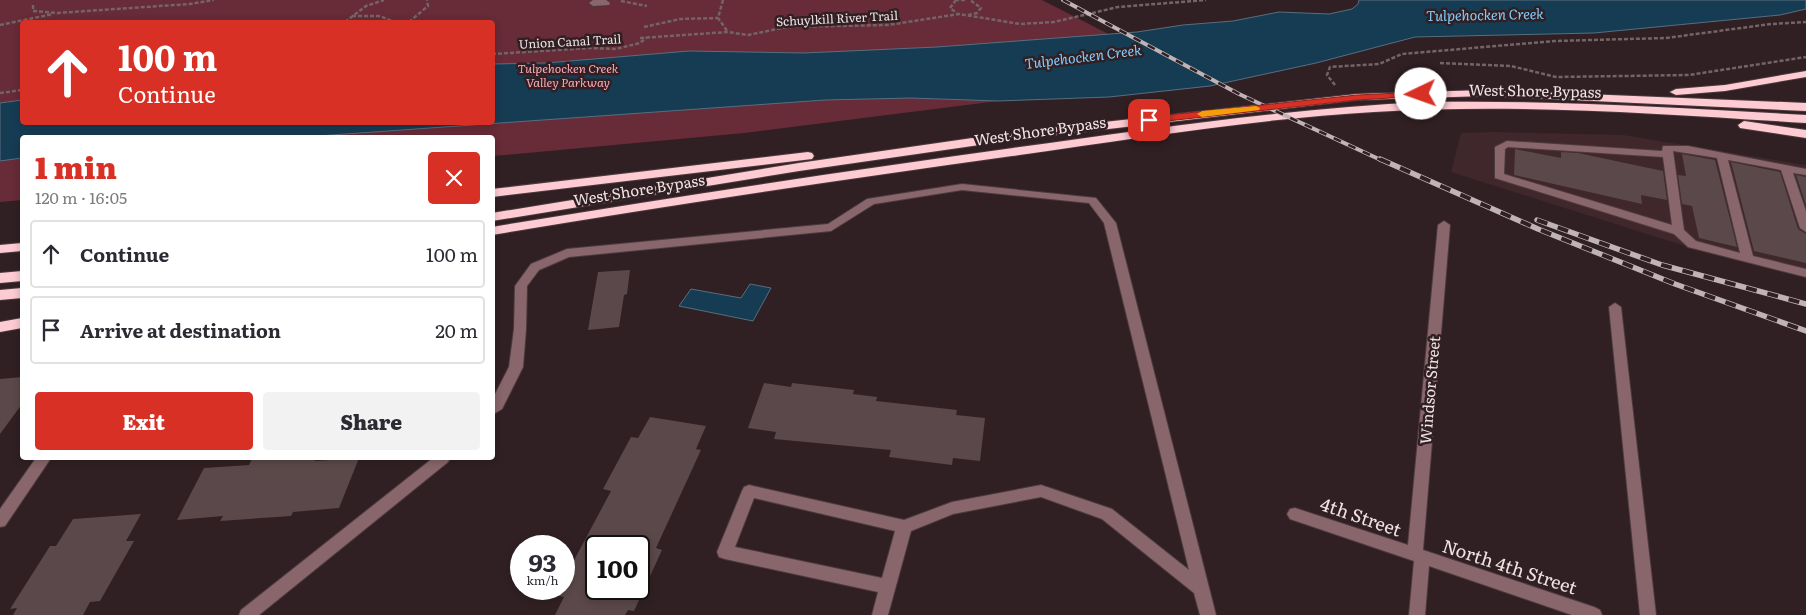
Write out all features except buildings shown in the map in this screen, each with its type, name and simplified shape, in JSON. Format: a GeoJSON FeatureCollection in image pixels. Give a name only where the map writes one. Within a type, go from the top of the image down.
{"type":"FeatureCollection","features":[{"type":"Feature","properties":{"kind":"highway"},"geometry":{"type":"LineString","coordinates":[[1368,97],[1484,86],[1688,92],[1806,74]]}},
{"type":"Feature","properties":{"kind":"highway","name":"West Shore Bypass"},"geometry":{"type":"LineString","coordinates":[[495,217],[799,167],[1014,136],[1368,97],[1484,93],[1806,108]]}},
{"type":"Feature","properties":{"kind":"highway","name":"West Shore Bypass"},"geometry":{"type":"LineString","coordinates":[[495,232],[533,224],[772,185],[1251,120],[1365,109],[1508,105],[1806,119]]}},
{"type":"Feature","properties":{"kind":"highway"},"geometry":{"type":"LineString","coordinates":[[1448,106],[1730,123],[1806,134]]}},
{"type":"Feature","properties":{"kind":"highway"},"geometry":{"type":"LineString","coordinates":[[495,193],[753,162],[1188,116]]}},
{"type":"Feature","properties":{"kind":"highway"},"geometry":{"type":"LineString","coordinates":[[0,248],[20,247]]}},
{"type":"Feature","properties":{"kind":"highway"},"geometry":{"type":"LineString","coordinates":[[0,278],[20,276]]}},
{"type":"Feature","properties":{"kind":"highway"},"geometry":{"type":"LineString","coordinates":[[0,295],[20,293]]}},
{"type":"Feature","properties":{"kind":"highway"},"geometry":{"type":"LineString","coordinates":[[0,327],[20,323]]}},
{"type":"Feature","properties":{"kind":"street"},"geometry":{"type":"LineString","coordinates":[[593,3],[606,3]]}},
{"type":"Feature","properties":{"kind":"street"},"geometry":{"type":"LineString","coordinates":[[1668,154],[1507,144],[1500,147],[1499,176],[1678,231],[1692,244],[1806,273]]}},
{"type":"Feature","properties":{"kind":"street"},"geometry":{"type":"LineString","coordinates":[[1678,231],[1667,148],[1688,149],[1806,172]]}},
{"type":"Feature","properties":{"kind":"street"},"geometry":{"type":"LineString","coordinates":[[1722,156],[1748,259]]}},
{"type":"Feature","properties":{"kind":"street"},"geometry":{"type":"LineString","coordinates":[[1786,168],[1806,228]]}},
{"type":"Feature","properties":{"kind":"street"},"geometry":{"type":"LineString","coordinates":[[495,407],[516,367],[520,329],[521,286],[535,267],[567,253],[831,226],[871,201],[962,188],[1092,200],[1110,223],[1208,615]]}},
{"type":"Feature","properties":{"kind":"street","name":"Windsor Street"},"geometry":{"type":"LineString","coordinates":[[1417,615],[1418,556],[1444,225]]}},
{"type":"Feature","properties":{"kind":"street"},"geometry":{"type":"LineString","coordinates":[[1615,308],[1648,615]]}},
{"type":"Feature","properties":{"kind":"street"},"geometry":{"type":"LineString","coordinates":[[0,521],[43,460]]}},
{"type":"Feature","properties":{"kind":"street"},"geometry":{"type":"LineString","coordinates":[[246,615],[440,460]]}},
{"type":"Feature","properties":{"kind":"street"},"geometry":{"type":"LineString","coordinates":[[888,587],[725,552],[749,491],[904,527],[952,508],[1041,491],[1108,514],[1201,589]]}},
{"type":"Feature","properties":{"kind":"street","name":"4th Street"},"geometry":{"type":"LineString","coordinates":[[1295,514],[1418,556]]}},
{"type":"Feature","properties":{"kind":"street"},"geometry":{"type":"LineString","coordinates":[[880,615],[904,527]]}},
{"type":"Feature","properties":{"kind":"street","name":"North 4th Street"},"geometry":{"type":"LineString","coordinates":[[1418,556],[1594,615]]}},
{"type":"Feature","properties":{"kind":"path"},"geometry":{"type":"LineString","coordinates":[[33,5],[33,11],[38,13],[58,13],[190,4],[214,0]]}},
{"type":"Feature","properties":{"kind":"path"},"geometry":{"type":"LineString","coordinates":[[347,20],[366,6],[384,0]]}},
{"type":"Feature","properties":{"kind":"path"},"geometry":{"type":"LineString","coordinates":[[412,20],[425,11],[428,6],[427,0]]}},
{"type":"Feature","properties":{"kind":"path"},"geometry":{"type":"LineString","coordinates":[[618,0],[647,6]]}},
{"type":"Feature","properties":{"kind":"path"},"geometry":{"type":"LineString","coordinates":[[718,18],[723,0]]}},
{"type":"Feature","properties":{"kind":"path"},"geometry":{"type":"LineString","coordinates":[[959,14],[950,8],[955,0],[969,0],[981,8],[977,13],[965,16]]}},
{"type":"Feature","properties":{"kind":"path","name":"Schuylkill River Trail"},"geometry":{"type":"LineString","coordinates":[[647,38],[728,32],[748,35],[787,27],[888,25],[959,14],[1020,24],[1054,22],[1118,6],[1206,0]]}},
{"type":"Feature","properties":{"kind":"path"},"geometry":{"type":"LineString","coordinates":[[24,20],[58,13]]}},
{"type":"Feature","properties":{"kind":"path"},"geometry":{"type":"LineString","coordinates":[[351,16],[380,16],[389,20]]}},
{"type":"Feature","properties":{"kind":"path"},"geometry":{"type":"LineString","coordinates":[[644,28],[680,19],[718,18]]}},
{"type":"Feature","properties":{"kind":"path"},"geometry":{"type":"LineString","coordinates":[[718,18],[728,32]]}},
{"type":"Feature","properties":{"kind":"path"},"geometry":{"type":"LineString","coordinates":[[0,25],[20,21]]}},
{"type":"Feature","properties":{"kind":"path"},"geometry":{"type":"LineString","coordinates":[[1335,84],[1327,75],[1330,68],[1379,64],[1402,54],[1555,41],[1666,38],[1771,24],[1806,22]]}},
{"type":"Feature","properties":{"kind":"path"},"geometry":{"type":"LineString","coordinates":[[571,49],[574,41],[582,41],[582,38]]}},
{"type":"Feature","properties":{"kind":"path"},"geometry":{"type":"LineString","coordinates":[[588,38],[599,38]]}},
{"type":"Feature","properties":{"kind":"path"},"geometry":{"type":"LineString","coordinates":[[640,38],[647,38]]}},
{"type":"Feature","properties":{"kind":"path","name":"Union Canal Trail"},"geometry":{"type":"LineString","coordinates":[[495,54],[571,49],[616,49],[627,47],[647,38]]}},
{"type":"Feature","properties":{"kind":"path"},"geometry":{"type":"LineString","coordinates":[[598,48],[604,44]]}},
{"type":"Feature","properties":{"kind":"path"},"geometry":{"type":"LineString","coordinates":[[1440,63],[1511,66],[1556,77],[1689,75],[1806,57]]}},
{"type":"Feature","properties":{"kind":"path"},"geometry":{"type":"LineString","coordinates":[[0,93],[20,90]]}},
{"type":"Feature","properties":{"kind":"shaded area"},"geometry":{"type":"Polygon","coordinates":[[[1461,133],[1623,135],[1806,165],[1806,278],[1707,253],[1451,172],[1461,133]]]}},
{"type":"Feature","properties":{"kind":"green space","name":"Tulpehocken Creek Valley Parkway"},"geometry":{"type":"Polygon","coordinates":[[[0,0],[1042,0],[1210,86],[1109,97],[998,101],[744,133],[495,156],[495,135],[20,135],[20,200],[0,202],[0,0]]]}},
{"type":"Feature","properties":{"kind":"water","name":"Tulpehocken Creek"},"geometry":{"type":"Polygon","coordinates":[[[1359,0],[1806,0],[1806,9],[1780,15],[1594,33],[1415,37],[1316,63],[1210,86],[1109,97],[998,101],[911,98],[825,100],[495,123],[495,64],[546,63],[689,51],[804,53],[937,47],[1137,32],[1183,25],[1233,21],[1279,12],[1329,14],[1352,9],[1358,4],[1359,0]]]}},
{"type":"Feature","properties":{"kind":"water"},"geometry":{"type":"Polygon","coordinates":[[[20,100],[20,125],[472,125],[331,135],[20,135],[20,158],[0,161],[0,103],[20,100]]]}},
{"type":"Feature","properties":{"kind":"water"},"geometry":{"type":"Polygon","coordinates":[[[750,284],[771,288],[753,321],[679,306],[691,289],[741,298],[750,284]]]}},
{"type":"Feature","properties":{"kind":"railway"},"geometry":{"type":"LineString","coordinates":[[1063,0],[1239,94],[1383,161]]}},
{"type":"Feature","properties":{"kind":"railway"},"geometry":{"type":"LineString","coordinates":[[1380,159],[1538,229],[1675,284],[1806,331]]}},
{"type":"Feature","properties":{"kind":"railway"},"geometry":{"type":"LineString","coordinates":[[1537,220],[1662,265],[1806,304]]}},
{"type":"Feature","properties":{"kind":"slow traffic"},"geometry":{"type":"LineString","coordinates":[[1202,114],[1256,108]]}},
{"type":"Feature","properties":{"kind":"route"},"geometry":{"type":"LineString","coordinates":[[1149,120],[1357,97],[1421,94]]}}]}
